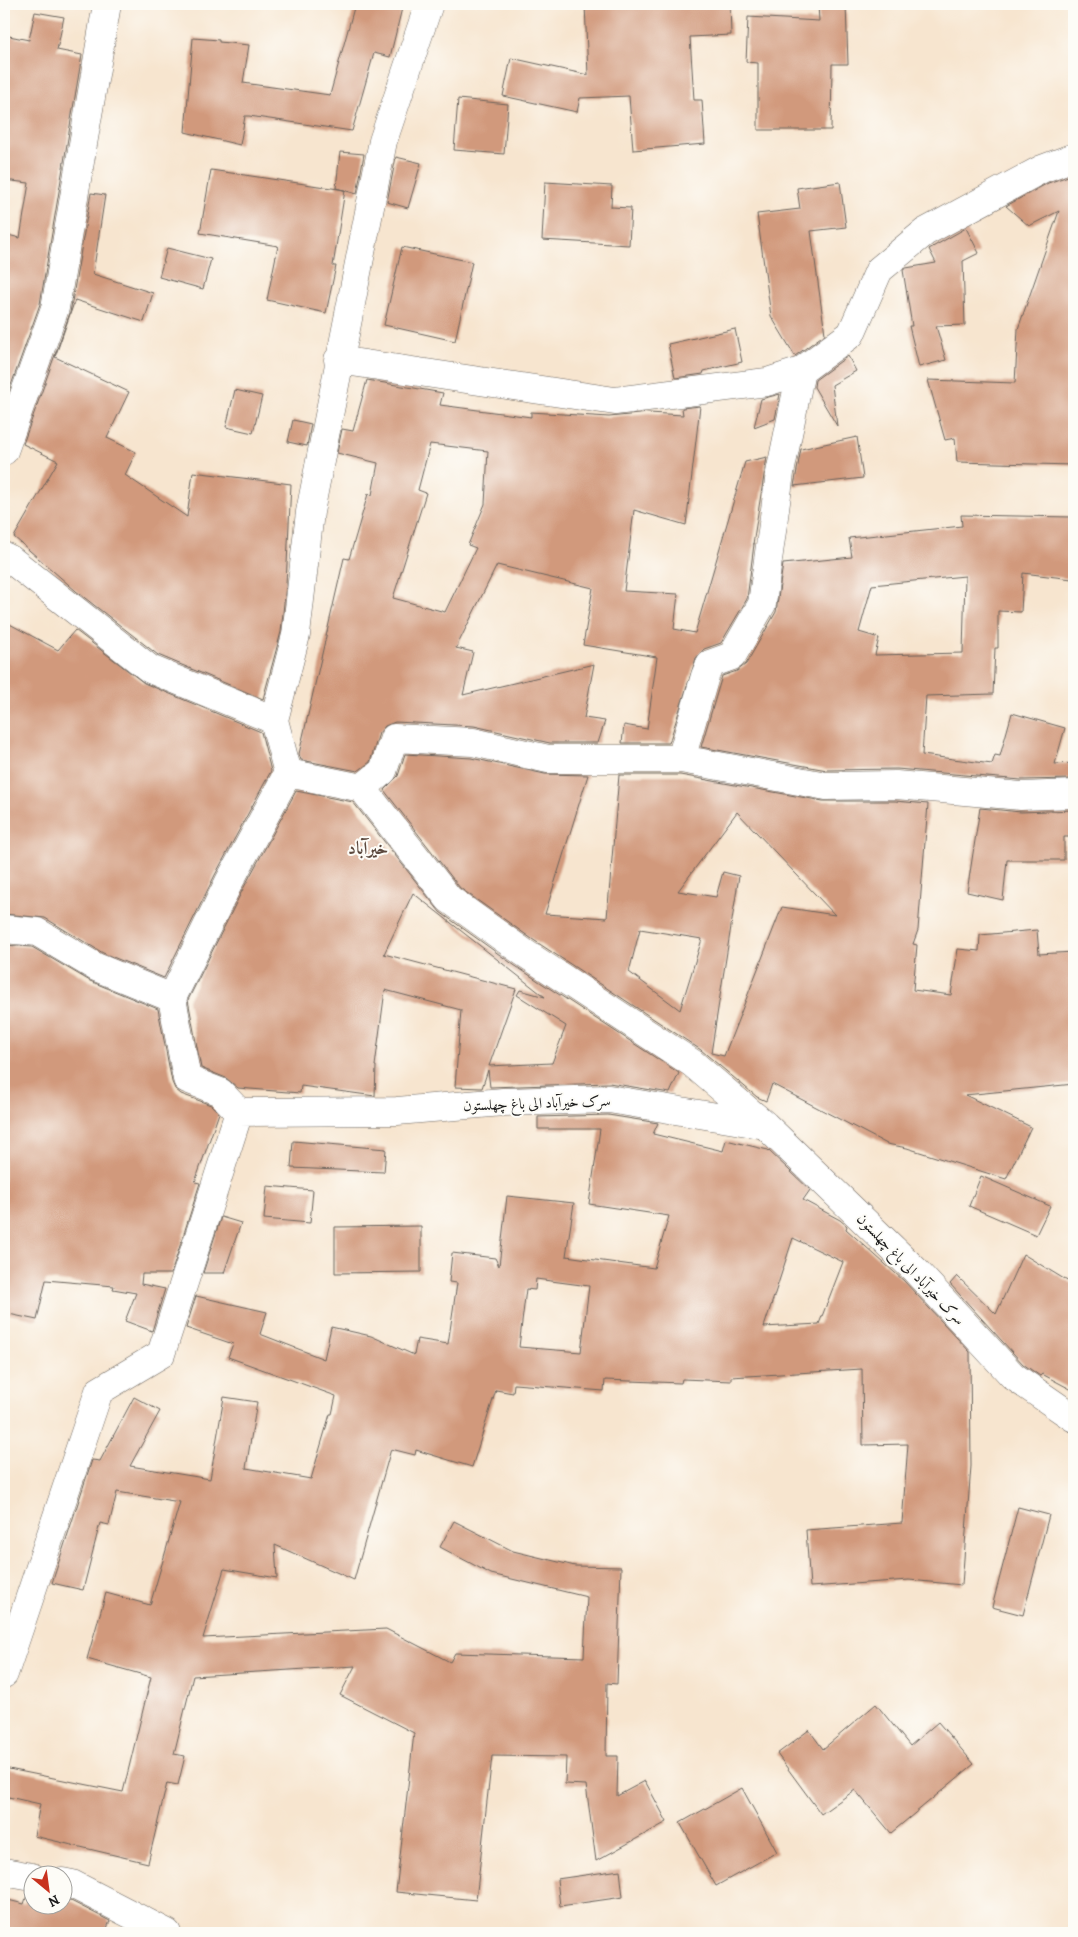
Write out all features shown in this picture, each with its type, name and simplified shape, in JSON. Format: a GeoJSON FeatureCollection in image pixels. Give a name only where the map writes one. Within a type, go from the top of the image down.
{"type":"FeatureCollection","features":[{"type":"Feature","properties":{"kind":"street"},"geometry":{"type":"LineString","coordinates":[[4,451],[55,308],[107,4]]}},
{"type":"Feature","properties":{"kind":"street"},"geometry":{"type":"LineString","coordinates":[[4,1674],[98,1391],[161,1354],[239,1112],[220,1092],[187,1079],[172,998],[229,882],[288,773],[274,720],[296,635],[310,512],[338,360],[383,141],[430,4]]}},
{"type":"Feature","properties":{"kind":"street"},"geometry":{"type":"LineString","coordinates":[[338,360],[615,401],[766,382],[801,371],[851,334],[879,270],[925,232],[1042,169],[1074,156]]}},
{"type":"Feature","properties":{"kind":"street"},"geometry":{"type":"LineString","coordinates":[[681,759],[704,676],[710,664],[732,656],[762,604],[780,473],[801,371]]}},
{"type":"Feature","properties":{"kind":"street"},"geometry":{"type":"LineString","coordinates":[[4,556],[150,669],[274,720]]}},
{"type":"Feature","properties":{"kind":"street"},"geometry":{"type":"LineString","coordinates":[[362,788],[383,771],[394,738],[473,742],[548,759],[681,759],[826,786],[896,785],[1021,796],[1074,794]]}},
{"type":"Feature","properties":{"kind":"street"},"geometry":{"type":"LineString","coordinates":[[288,773],[362,788],[449,899],[523,952],[692,1063],[765,1125]]}},
{"type":"Feature","properties":{"kind":"street"},"geometry":{"type":"LineString","coordinates":[[4,929],[38,932],[96,967],[172,998]]}},
{"type":"Feature","properties":{"kind":"street","name":"سرک خیرآباد الی باغ چهلستون"},"geometry":{"type":"LineString","coordinates":[[239,1112],[397,1111],[503,1102],[609,1099],[765,1125],[915,1270],[1012,1376],[1074,1418]]}},
{"type":"Feature","properties":{"kind":"street"},"geometry":{"type":"LineString","coordinates":[[4,1872],[22,1875]]}},
{"type":"Feature","properties":{"kind":"street"},"geometry":{"type":"LineString","coordinates":[[72,1884],[167,1933]]}},
{"type":"Feature","properties":{"kind":"building"},"geometry":{"type":"Polygon","coordinates":[[[355,4],[403,4],[390,57],[374,53],[352,131],[245,116],[240,145],[185,132],[193,38],[249,45],[243,83],[330,95],[355,4]]]}},
{"type":"Feature","properties":{"kind":"building"},"geometry":{"type":"Polygon","coordinates":[[[585,4],[730,4],[731,35],[690,37],[694,100],[702,100],[705,144],[633,150],[629,96],[580,98],[577,112],[503,96],[511,58],[588,75],[585,4]]]}},
{"type":"Feature","properties":{"kind":"building"},"geometry":{"type":"Polygon","coordinates":[[[818,4],[846,4],[848,64],[832,64],[831,130],[758,130],[758,63],[746,62],[748,17],[819,21],[818,4]]]}},
{"type":"Feature","properties":{"kind":"building"},"geometry":{"type":"Polygon","coordinates":[[[35,12],[64,17],[57,50],[82,55],[40,304],[4,405],[4,234],[20,238],[29,183],[4,180],[4,35],[29,40],[35,12]]]}},
{"type":"Feature","properties":{"kind":"building"},"geometry":{"type":"Polygon","coordinates":[[[458,99],[508,104],[504,154],[454,150],[458,99]]]}},
{"type":"Feature","properties":{"kind":"building"},"geometry":{"type":"Polygon","coordinates":[[[340,152],[364,154],[357,194],[336,188],[340,152]]]}},
{"type":"Feature","properties":{"kind":"building"},"geometry":{"type":"Polygon","coordinates":[[[396,157],[421,163],[408,208],[387,202],[396,157]]]}},
{"type":"Feature","properties":{"kind":"building"},"geometry":{"type":"Polygon","coordinates":[[[211,170],[345,190],[333,266],[336,266],[326,313],[267,300],[278,246],[200,233],[211,170]]]}},
{"type":"Feature","properties":{"kind":"building"},"geometry":{"type":"Polygon","coordinates":[[[1074,174],[1073,465],[957,462],[955,438],[945,440],[928,380],[1015,383],[1018,329],[1059,211],[1029,226],[1006,206],[1048,183],[1074,174]]]}},
{"type":"Feature","properties":{"kind":"building"},"geometry":{"type":"Polygon","coordinates":[[[545,182],[612,186],[611,207],[631,208],[629,245],[542,240],[545,182]]]}},
{"type":"Feature","properties":{"kind":"building"},"geometry":{"type":"Polygon","coordinates":[[[840,182],[846,227],[811,231],[825,334],[795,356],[771,316],[757,214],[800,209],[797,188],[840,182]]]}},
{"type":"Feature","properties":{"kind":"building"},"geometry":{"type":"Polygon","coordinates":[[[91,193],[105,195],[93,274],[153,293],[144,322],[75,300],[55,357],[129,392],[107,438],[136,452],[125,475],[187,517],[193,472],[291,484],[286,584],[281,632],[263,699],[158,655],[76,591],[14,537],[58,461],[23,444],[70,313],[91,193]]]}},
{"type":"Feature","properties":{"kind":"building"},"geometry":{"type":"Polygon","coordinates":[[[966,228],[979,253],[963,261],[965,325],[936,326],[946,360],[919,367],[909,326],[912,326],[903,270],[936,263],[929,249],[966,228]]]}},
{"type":"Feature","properties":{"kind":"building"},"geometry":{"type":"Polygon","coordinates":[[[402,247],[472,262],[455,341],[384,325],[402,247]]]}},
{"type":"Feature","properties":{"kind":"building"},"geometry":{"type":"Polygon","coordinates":[[[167,248],[211,259],[203,289],[159,277],[167,248]]]}},
{"type":"Feature","properties":{"kind":"building"},"geometry":{"type":"Polygon","coordinates":[[[735,329],[742,362],[704,371],[703,374],[675,378],[668,344],[735,329]]]}},
{"type":"Feature","properties":{"kind":"building"},"geometry":{"type":"Polygon","coordinates":[[[848,356],[856,371],[832,385],[837,426],[814,387],[815,380],[848,356]]]}},
{"type":"Feature","properties":{"kind":"building"},"geometry":{"type":"Polygon","coordinates":[[[367,380],[443,393],[440,405],[531,417],[531,412],[609,417],[649,413],[683,415],[682,408],[700,406],[686,525],[634,510],[624,591],[678,594],[674,629],[695,633],[745,462],[767,457],[753,544],[747,599],[721,643],[704,649],[696,658],[669,743],[622,743],[624,725],[647,729],[657,657],[583,645],[593,588],[497,565],[456,648],[473,652],[463,695],[594,664],[584,718],[605,721],[598,743],[550,743],[474,726],[395,722],[385,726],[379,733],[370,762],[358,771],[301,760],[299,754],[344,558],[349,559],[368,494],[372,495],[378,463],[337,453],[342,429],[353,431],[367,380]],[[430,444],[418,490],[426,493],[393,598],[445,612],[476,548],[468,545],[485,504],[488,451],[430,444]]]}},
{"type":"Feature","properties":{"kind":"building"},"geometry":{"type":"Polygon","coordinates":[[[235,390],[262,396],[253,433],[226,427],[235,390]]]}},
{"type":"Feature","properties":{"kind":"building"},"geometry":{"type":"Polygon","coordinates":[[[780,394],[775,419],[754,427],[761,399],[780,394]]]}},
{"type":"Feature","properties":{"kind":"building"},"geometry":{"type":"Polygon","coordinates":[[[293,420],[311,424],[307,446],[288,442],[293,420]]]}},
{"type":"Feature","properties":{"kind":"building"},"geometry":{"type":"Polygon","coordinates":[[[857,437],[863,478],[794,486],[801,449],[857,437]]]}},
{"type":"Feature","properties":{"kind":"building"},"geometry":{"type":"Polygon","coordinates":[[[961,515],[1072,517],[1072,579],[1023,573],[1021,612],[998,611],[998,648],[995,648],[993,694],[926,696],[922,755],[992,764],[995,755],[1000,756],[1012,713],[1065,728],[1055,764],[1074,763],[1074,779],[1021,780],[897,769],[827,770],[701,747],[722,676],[737,671],[746,664],[776,612],[783,564],[852,557],[849,538],[962,526],[961,515]],[[965,576],[872,585],[859,632],[879,638],[875,655],[963,653],[965,576]]]}},
{"type":"Feature","properties":{"kind":"building"},"geometry":{"type":"Polygon","coordinates":[[[4,621],[58,650],[75,630],[144,683],[261,732],[271,771],[215,875],[164,978],[103,953],[45,918],[4,914],[4,621]]]}},
{"type":"Feature","properties":{"kind":"building"},"geometry":{"type":"Polygon","coordinates":[[[405,754],[471,758],[545,774],[588,775],[545,914],[607,918],[619,775],[680,775],[823,801],[895,801],[928,804],[918,930],[913,944],[917,945],[913,990],[951,995],[958,949],[979,951],[980,935],[1037,930],[1039,954],[1074,952],[1074,1084],[965,1095],[1031,1127],[1006,1179],[907,1148],[887,1144],[772,1084],[766,1101],[757,1097],[701,1050],[532,939],[460,888],[384,790],[398,776],[405,754]],[[737,812],[678,891],[716,897],[723,872],[739,876],[711,1053],[724,1056],[782,907],[835,915],[737,812]],[[640,929],[629,972],[680,1010],[702,939],[640,929]]]}},
{"type":"Feature","properties":{"kind":"building"},"geometry":{"type":"Polygon","coordinates":[[[296,791],[353,802],[440,912],[514,965],[679,1073],[670,1093],[609,1083],[490,1087],[488,1070],[482,1088],[455,1087],[461,1010],[385,990],[375,1066],[375,1096],[301,1086],[300,1093],[238,1088],[226,1078],[201,1068],[188,1000],[243,889],[296,791]],[[413,893],[384,954],[516,989],[489,1066],[552,1063],[566,1026],[517,995],[520,990],[545,997],[413,893]]]}},
{"type":"Feature","properties":{"kind":"building"},"geometry":{"type":"Polygon","coordinates":[[[980,808],[1021,812],[1074,810],[1074,837],[1064,837],[1064,860],[1007,860],[1003,900],[967,892],[980,808]]]}},
{"type":"Feature","properties":{"kind":"building"},"geometry":{"type":"Polygon","coordinates":[[[4,945],[32,947],[90,981],[158,1009],[175,1089],[181,1094],[211,1105],[219,1113],[195,1182],[200,1183],[171,1274],[142,1274],[141,1284],[165,1289],[152,1331],[125,1321],[136,1293],[113,1289],[114,1286],[46,1280],[37,1320],[4,1313],[4,945]]]}},
{"type":"Feature","properties":{"kind":"building"},"geometry":{"type":"Polygon","coordinates":[[[608,1115],[658,1123],[653,1134],[723,1151],[726,1140],[768,1150],[810,1190],[803,1200],[840,1220],[847,1226],[846,1229],[904,1281],[970,1352],[971,1466],[962,1585],[909,1580],[810,1587],[806,1530],[902,1523],[908,1444],[863,1445],[862,1369],[731,1377],[731,1381],[682,1379],[681,1383],[605,1380],[604,1391],[514,1384],[513,1393],[496,1390],[472,1467],[416,1450],[415,1455],[391,1449],[354,1580],[275,1545],[277,1578],[224,1569],[203,1638],[386,1629],[450,1662],[455,1653],[584,1657],[587,1597],[491,1574],[440,1547],[454,1521],[513,1551],[575,1566],[621,1567],[617,1684],[607,1683],[606,1756],[618,1756],[617,1796],[645,1781],[667,1822],[596,1861],[586,1785],[565,1784],[566,1757],[492,1756],[476,1900],[396,1892],[414,1733],[340,1695],[355,1666],[193,1676],[174,1754],[185,1756],[178,1785],[167,1783],[148,1863],[34,1836],[40,1804],[4,1796],[4,1768],[123,1792],[151,1677],[87,1659],[106,1593],[150,1605],[180,1502],[117,1492],[109,1525],[100,1523],[83,1590],[52,1583],[92,1460],[100,1461],[134,1397],[160,1411],[130,1466],[210,1479],[224,1397],[257,1402],[246,1468],[311,1479],[330,1414],[332,1414],[336,1396],[228,1357],[233,1344],[186,1328],[196,1296],[267,1312],[260,1334],[324,1359],[331,1327],[371,1336],[414,1355],[417,1339],[448,1344],[457,1283],[449,1282],[452,1253],[495,1258],[499,1266],[507,1196],[574,1203],[566,1256],[654,1268],[669,1216],[589,1204],[600,1129],[538,1129],[538,1117],[608,1115]],[[793,1238],[764,1327],[819,1324],[843,1262],[793,1238]],[[536,1279],[535,1290],[526,1289],[519,1347],[581,1352],[589,1286],[536,1279]]]}},
{"type":"Feature","properties":{"kind":"building"},"geometry":{"type":"Polygon","coordinates":[[[293,1141],[386,1149],[384,1172],[291,1168],[293,1141]]]}},
{"type":"Feature","properties":{"kind":"building"},"geometry":{"type":"Polygon","coordinates":[[[981,1176],[1050,1206],[1036,1235],[969,1206],[981,1176]]]}},
{"type":"Feature","properties":{"kind":"building"},"geometry":{"type":"Polygon","coordinates":[[[267,1186],[313,1190],[310,1223],[264,1219],[267,1186]]]}},
{"type":"Feature","properties":{"kind":"building"},"geometry":{"type":"Polygon","coordinates":[[[221,1217],[241,1223],[224,1273],[203,1273],[221,1217]]]}},
{"type":"Feature","properties":{"kind":"building"},"geometry":{"type":"Polygon","coordinates":[[[421,1226],[421,1272],[335,1273],[335,1227],[421,1226]]]}},
{"type":"Feature","properties":{"kind":"building"},"geometry":{"type":"Polygon","coordinates":[[[1023,1254],[1074,1285],[1074,1391],[1042,1374],[1040,1376],[1023,1364],[950,1284],[957,1276],[996,1314],[1023,1254]]]}},
{"type":"Feature","properties":{"kind":"building"},"geometry":{"type":"Polygon","coordinates":[[[1018,1507],[1049,1515],[1023,1615],[992,1607],[1018,1507]]]}},
{"type":"Feature","properties":{"kind":"building"},"geometry":{"type":"Polygon","coordinates":[[[876,1704],[910,1746],[938,1722],[974,1764],[891,1833],[855,1790],[821,1814],[777,1754],[809,1730],[823,1749],[876,1704]]]}},
{"type":"Feature","properties":{"kind":"building"},"geometry":{"type":"Polygon","coordinates":[[[742,1788],[777,1852],[716,1886],[680,1823],[742,1788]]]}},
{"type":"Feature","properties":{"kind":"building"},"geometry":{"type":"Polygon","coordinates":[[[620,1870],[623,1897],[560,1906],[557,1879],[620,1870]]]}},
{"type":"Feature","properties":{"kind":"building"},"geometry":{"type":"Polygon","coordinates":[[[4,1899],[22,1904],[22,1914],[72,1914],[72,1902],[110,1921],[105,1933],[27,1933],[4,1927],[4,1899]]]}},
{"type":"Feature","properties":{"kind":"district","name":"خیرآباد"},"geometry":{"type":"Point","coordinates":[368,848]}}]}
